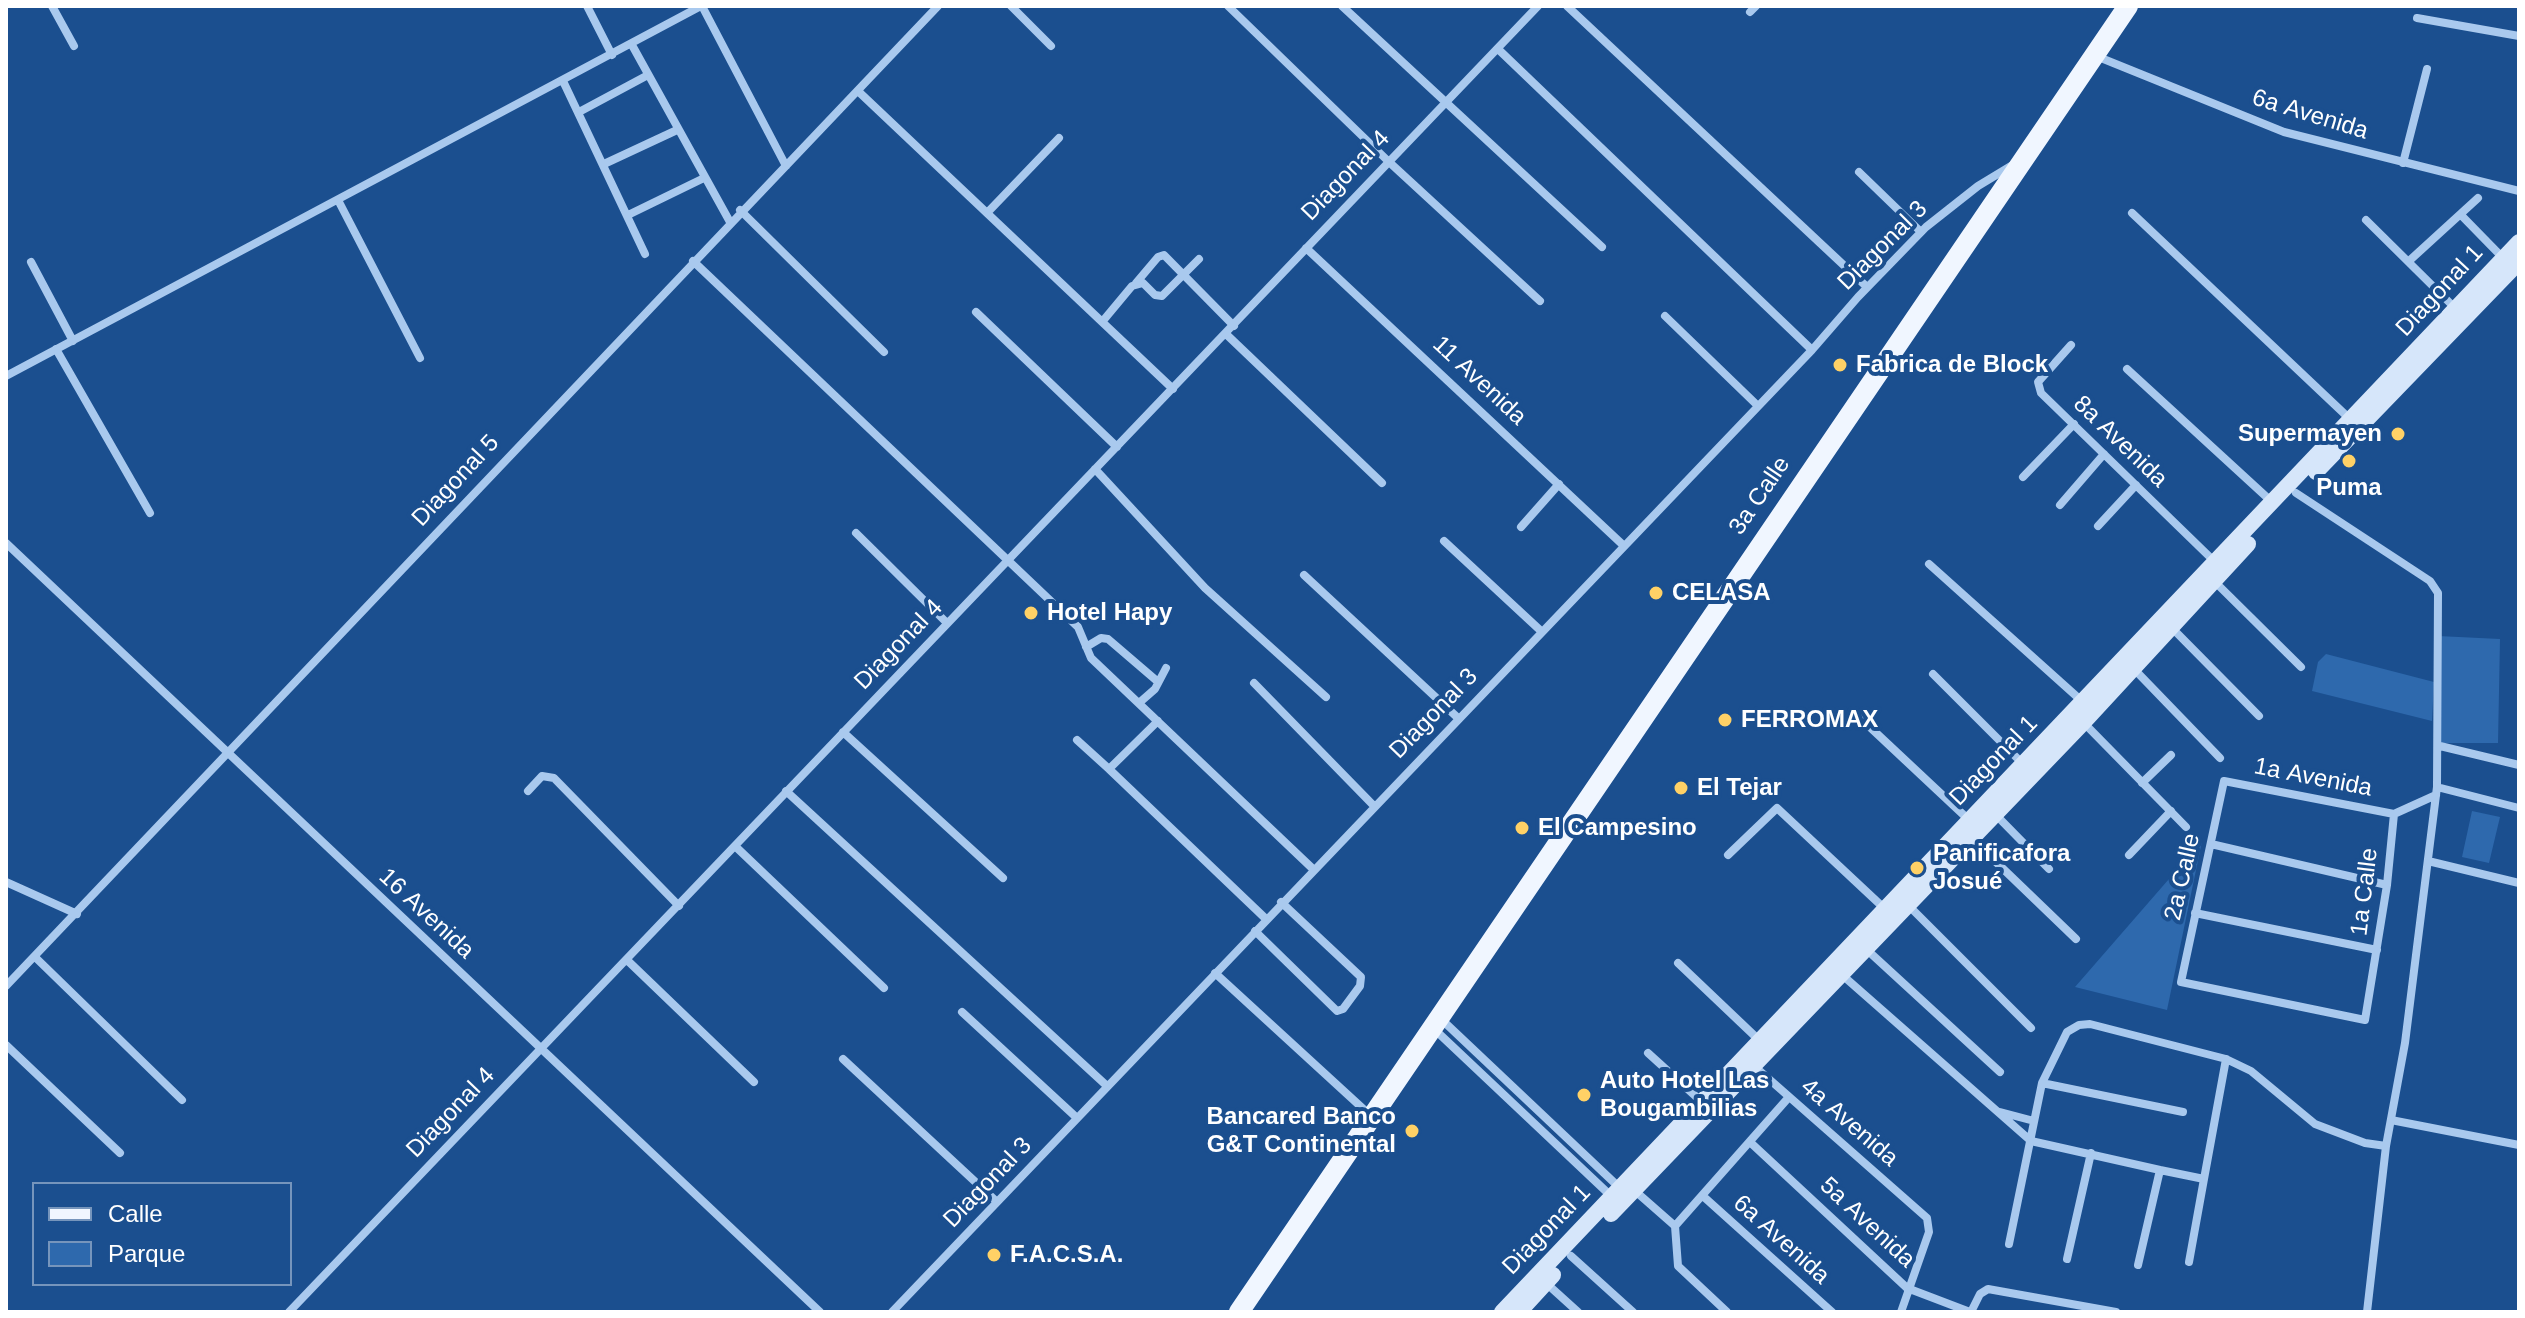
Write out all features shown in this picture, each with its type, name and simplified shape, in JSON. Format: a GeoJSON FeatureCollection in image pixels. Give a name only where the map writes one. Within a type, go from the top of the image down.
{"type":"FeatureCollection","features":[{"type":"Feature","properties":{"kind":"main road","name":"3a Calle"},"geometry":{"type":"LineString","coordinates":[[1239,1312],[2128,6]]}},
{"type":"Feature","properties":{"kind":"main road","name":"Diagonal 1"},"geometry":{"type":"LineString","coordinates":[[1502,1312],[1624,1193],[1837,970],[1886,909],[1968,830],[1995,814],[2273,503],[2356,424],[2511,260],[2519,242]]}},
{"type":"Feature","properties":{"kind":"main road","name":"Diagonal 1"},"geometry":{"type":"LineString","coordinates":[[2219,566],[2296,493],[2456,309],[2511,260]]}},
{"type":"Feature","properties":{"kind":"main road","name":"Diagonal 1"},"geometry":{"type":"LineString","coordinates":[[1519,1312],[1571,1256],[1702,1102],[1749,1062],[1760,1041],[1837,970],[1866,949],[1908,905],[2023,765],[2134,669],[2171,627],[2184,605]]}},
{"type":"Feature","properties":{"kind":"street"},"geometry":{"type":"LineString","coordinates":[[52,6],[74,46]]}},
{"type":"Feature","properties":{"kind":"street"},"geometry":{"type":"LineString","coordinates":[[587,6],[612,55]]}},
{"type":"Feature","properties":{"kind":"street"},"geometry":{"type":"LineString","coordinates":[[6,376],[702,6],[786,166]]}},
{"type":"Feature","properties":{"kind":"street","name":"Diagonal 5"},"geometry":{"type":"LineString","coordinates":[[7,982],[77,914],[740,210],[859,92],[938,6]]}},
{"type":"Feature","properties":{"kind":"street"},"geometry":{"type":"LineString","coordinates":[[1011,6],[1051,46]]}},
{"type":"Feature","properties":{"kind":"street"},"geometry":{"type":"LineString","coordinates":[[1228,6],[1388,161],[1540,301]]}},
{"type":"Feature","properties":{"kind":"street"},"geometry":{"type":"LineString","coordinates":[[1342,6],[1602,247]]}},
{"type":"Feature","properties":{"kind":"street","name":"Diagonal 4"},"geometry":{"type":"LineString","coordinates":[[289,1312],[1538,6]]}},
{"type":"Feature","properties":{"kind":"street"},"geometry":{"type":"LineString","coordinates":[[1567,6],[1867,287]]}},
{"type":"Feature","properties":{"kind":"street"},"geometry":{"type":"LineString","coordinates":[[2417,18],[2519,36]]}},
{"type":"Feature","properties":{"kind":"street"},"geometry":{"type":"LineString","coordinates":[[632,45],[730,222]]}},
{"type":"Feature","properties":{"kind":"street"},"geometry":{"type":"LineString","coordinates":[[1498,49],[1812,350]]}},
{"type":"Feature","properties":{"kind":"street","name":"6a Avenida"},"geometry":{"type":"LineString","coordinates":[[2096,56],[2284,132],[2519,191]]}},
{"type":"Feature","properties":{"kind":"street"},"geometry":{"type":"LineString","coordinates":[[2403,163],[2427,69]]}},
{"type":"Feature","properties":{"kind":"street"},"geometry":{"type":"LineString","coordinates":[[579,112],[648,75]]}},
{"type":"Feature","properties":{"kind":"street"},"geometry":{"type":"LineString","coordinates":[[563,81],[645,254]]}},
{"type":"Feature","properties":{"kind":"street"},"geometry":{"type":"LineString","coordinates":[[859,92],[1173,389]]}},
{"type":"Feature","properties":{"kind":"street"},"geometry":{"type":"LineString","coordinates":[[604,164],[677,130]]}},
{"type":"Feature","properties":{"kind":"street"},"geometry":{"type":"LineString","coordinates":[[987,213],[1059,138]]}},
{"type":"Feature","properties":{"kind":"street","name":"Diagonal 3"},"geometry":{"type":"LineString","coordinates":[[892,1312],[1812,350],[1867,287],[1921,232],[1978,186],[2020,161]]}},
{"type":"Feature","properties":{"kind":"street"},"geometry":{"type":"LineString","coordinates":[[1859,172],[1921,232]]}},
{"type":"Feature","properties":{"kind":"street"},"geometry":{"type":"LineString","coordinates":[[628,215],[704,178]]}},
{"type":"Feature","properties":{"kind":"street"},"geometry":{"type":"LineString","coordinates":[[2409,261],[2478,198]]}},
{"type":"Feature","properties":{"kind":"street"},"geometry":{"type":"LineString","coordinates":[[338,200],[420,358]]}},
{"type":"Feature","properties":{"kind":"street"},"geometry":{"type":"LineString","coordinates":[[740,210],[884,352]]}},
{"type":"Feature","properties":{"kind":"street"},"geometry":{"type":"LineString","coordinates":[[2132,213],[2356,424]]}},
{"type":"Feature","properties":{"kind":"street"},"geometry":{"type":"LineString","coordinates":[[2461,215],[2511,260]]}},
{"type":"Feature","properties":{"kind":"street"},"geometry":{"type":"LineString","coordinates":[[2366,220],[2456,309]]}},
{"type":"Feature","properties":{"kind":"street","name":"11 Avenida"},"geometry":{"type":"LineString","coordinates":[[1306,248],[1623,545]]}},
{"type":"Feature","properties":{"kind":"street"},"geometry":{"type":"LineString","coordinates":[[1102,322],[1162,254],[1234,326]]}},
{"type":"Feature","properties":{"kind":"street"},"geometry":{"type":"LineString","coordinates":[[1136,283],[1143,283],[1155,295],[1162,296],[1199,259]]}},
{"type":"Feature","properties":{"kind":"street"},"geometry":{"type":"LineString","coordinates":[[693,261],[1078,627],[1091,658],[1313,869]]}},
{"type":"Feature","properties":{"kind":"street"},"geometry":{"type":"LineString","coordinates":[[31,262],[73,341]]}},
{"type":"Feature","properties":{"kind":"street"},"geometry":{"type":"LineString","coordinates":[[976,312],[1117,447]]}},
{"type":"Feature","properties":{"kind":"street"},"geometry":{"type":"LineString","coordinates":[[1665,316],[1758,406]]}},
{"type":"Feature","properties":{"kind":"street"},"geometry":{"type":"LineString","coordinates":[[1226,334],[1382,483]]}},
{"type":"Feature","properties":{"kind":"street","name":"8a Avenida"},"geometry":{"type":"LineString","coordinates":[[2071,345],[2037,386],[2219,566],[2301,667]]}},
{"type":"Feature","properties":{"kind":"street"},"geometry":{"type":"LineString","coordinates":[[56,349],[150,513]]}},
{"type":"Feature","properties":{"kind":"street"},"geometry":{"type":"LineString","coordinates":[[2127,369],[2273,503]]}},
{"type":"Feature","properties":{"kind":"street"},"geometry":{"type":"LineString","coordinates":[[2023,477],[2074,424]]}},
{"type":"Feature","properties":{"kind":"street"},"geometry":{"type":"LineString","coordinates":[[2060,505],[2104,454]]}},
{"type":"Feature","properties":{"kind":"street"},"geometry":{"type":"LineString","coordinates":[[1095,469],[1205,588],[1326,697]]}},
{"type":"Feature","properties":{"kind":"street"},"geometry":{"type":"LineString","coordinates":[[1521,527],[1559,484]]}},
{"type":"Feature","properties":{"kind":"street"},"geometry":{"type":"LineString","coordinates":[[2098,526],[2136,485]]}},
{"type":"Feature","properties":{"kind":"street"},"geometry":{"type":"LineString","coordinates":[[2296,493],[2435,587],[2440,746],[2437,791],[2405,1043],[2386,1146],[2367,1312]]}},
{"type":"Feature","properties":{"kind":"street"},"geometry":{"type":"LineString","coordinates":[[856,533],[947,623]]}},
{"type":"Feature","properties":{"kind":"street"},"geometry":{"type":"LineString","coordinates":[[1444,541],[1541,631]]}},
{"type":"Feature","properties":{"kind":"street","name":"16 Avenida"},"geometry":{"type":"LineString","coordinates":[[6,543],[820,1312]]}},
{"type":"Feature","properties":{"kind":"street"},"geometry":{"type":"LineString","coordinates":[[1929,564],[2083,712],[2142,783],[2186,827]]}},
{"type":"Feature","properties":{"kind":"street"},"geometry":{"type":"LineString","coordinates":[[1304,575],[1458,718]]}},
{"type":"Feature","properties":{"kind":"street"},"geometry":{"type":"LineString","coordinates":[[2171,627],[2259,716]]}},
{"type":"Feature","properties":{"kind":"street"},"geometry":{"type":"LineString","coordinates":[[1086,647],[1101,638],[1108,639],[1157,681]]}},
{"type":"Feature","properties":{"kind":"street"},"geometry":{"type":"LineString","coordinates":[[1139,703],[1155,689],[1166,668]]}},
{"type":"Feature","properties":{"kind":"street"},"geometry":{"type":"LineString","coordinates":[[2134,669],[2220,758]]}},
{"type":"Feature","properties":{"kind":"street"},"geometry":{"type":"LineString","coordinates":[[1933,674],[2023,765]]}},
{"type":"Feature","properties":{"kind":"street"},"geometry":{"type":"LineString","coordinates":[[1254,683],[1374,806]]}},
{"type":"Feature","properties":{"kind":"street"},"geometry":{"type":"LineString","coordinates":[[1857,715],[2076,939]]}},
{"type":"Feature","properties":{"kind":"street"},"geometry":{"type":"LineString","coordinates":[[1109,769],[1158,721]]}},
{"type":"Feature","properties":{"kind":"street"},"geometry":{"type":"LineString","coordinates":[[843,732],[1003,878]]}},
{"type":"Feature","properties":{"kind":"street"},"geometry":{"type":"LineString","coordinates":[[1077,740],[1266,919]]}},
{"type":"Feature","properties":{"kind":"street"},"geometry":{"type":"LineString","coordinates":[[2440,746],[2519,765]]}},
{"type":"Feature","properties":{"kind":"street"},"geometry":{"type":"LineString","coordinates":[[2142,783],[2171,755]]}},
{"type":"Feature","properties":{"kind":"street"},"geometry":{"type":"LineString","coordinates":[[528,791],[542,776],[554,778],[679,906]]}},
{"type":"Feature","properties":{"kind":"street","name":"1a Avenida"},"geometry":{"type":"LineString","coordinates":[[2224,781],[2394,814]]}},
{"type":"Feature","properties":{"kind":"street","name":"2a Calle"},"geometry":{"type":"LineString","coordinates":[[2224,781],[2181,982],[2365,1020]]}},
{"type":"Feature","properties":{"kind":"street"},"geometry":{"type":"LineString","coordinates":[[786,791],[1107,1086]]}},
{"type":"Feature","properties":{"kind":"street"},"geometry":{"type":"LineString","coordinates":[[2394,814],[2437,791],[2519,808]]}},
{"type":"Feature","properties":{"kind":"street"},"geometry":{"type":"LineString","coordinates":[[1728,855],[1777,808],[1886,909]]}},
{"type":"Feature","properties":{"kind":"street"},"geometry":{"type":"LineString","coordinates":[[2129,855],[2171,811]]}},
{"type":"Feature","properties":{"kind":"street"},"geometry":{"type":"LineString","coordinates":[[1995,814],[2049,869]]}},
{"type":"Feature","properties":{"kind":"street","name":"1a Calle"},"geometry":{"type":"LineString","coordinates":[[2365,1020],[2387,885],[2394,814]]}},
{"type":"Feature","properties":{"kind":"street"},"geometry":{"type":"LineString","coordinates":[[2211,844],[2387,885]]}},
{"type":"Feature","properties":{"kind":"street"},"geometry":{"type":"LineString","coordinates":[[735,846],[884,988]]}},
{"type":"Feature","properties":{"kind":"street"},"geometry":{"type":"LineString","coordinates":[[2428,861],[2519,883]]}},
{"type":"Feature","properties":{"kind":"street"},"geometry":{"type":"LineString","coordinates":[[6,882],[77,914]]}},
{"type":"Feature","properties":{"kind":"street"},"geometry":{"type":"LineString","coordinates":[[1255,931],[1337,1011],[1343,1009],[1360,986],[1361,977],[1281,902]]}},
{"type":"Feature","properties":{"kind":"street"},"geometry":{"type":"LineString","coordinates":[[1908,905],[2031,1028]]}},
{"type":"Feature","properties":{"kind":"street"},"geometry":{"type":"LineString","coordinates":[[2195,913],[2377,950]]}},
{"type":"Feature","properties":{"kind":"street"},"geometry":{"type":"LineString","coordinates":[[1866,949],[2000,1072]]}},
{"type":"Feature","properties":{"kind":"street"},"geometry":{"type":"LineString","coordinates":[[35,957],[182,1100]]}},
{"type":"Feature","properties":{"kind":"street"},"geometry":{"type":"LineString","coordinates":[[627,960],[754,1082]]}},
{"type":"Feature","properties":{"kind":"street"},"geometry":{"type":"LineString","coordinates":[[1678,963],[1760,1041]]}},
{"type":"Feature","properties":{"kind":"street"},"geometry":{"type":"LineString","coordinates":[[1837,970],[2031,1141],[2204,1179]]}},
{"type":"Feature","properties":{"kind":"street"},"geometry":{"type":"LineString","coordinates":[[1215,973],[1371,1116]]}},
{"type":"Feature","properties":{"kind":"street"},"geometry":{"type":"LineString","coordinates":[[962,1012],[1077,1118]]}},
{"type":"Feature","properties":{"kind":"street"},"geometry":{"type":"LineString","coordinates":[[1435,1021],[1488,1065],[1624,1193]]}},
{"type":"Feature","properties":{"kind":"street"},"geometry":{"type":"LineString","coordinates":[[1435,1021],[1481,1073],[1624,1193],[1675,1226]]}},
{"type":"Feature","properties":{"kind":"street"},"geometry":{"type":"LineString","coordinates":[[2009,1244],[2042,1083],[2067,1032],[2079,1025],[2118,1030],[2226,1059],[2263,1079],[2315,1124],[2365,1143],[2386,1146]]}},
{"type":"Feature","properties":{"kind":"street"},"geometry":{"type":"LineString","coordinates":[[6,1045],[120,1153]]}},
{"type":"Feature","properties":{"kind":"street"},"geometry":{"type":"LineString","coordinates":[[1648,1053],[1702,1102]]}},
{"type":"Feature","properties":{"kind":"street"},"geometry":{"type":"LineString","coordinates":[[843,1059],[997,1202]]}},
{"type":"Feature","properties":{"kind":"street"},"geometry":{"type":"LineString","coordinates":[[2189,1262],[2226,1059]]}},
{"type":"Feature","properties":{"kind":"street","name":"4a Avenida"},"geometry":{"type":"LineString","coordinates":[[1749,1062],[1927,1218],[1929,1232],[1907,1288]]}},
{"type":"Feature","properties":{"kind":"street"},"geometry":{"type":"LineString","coordinates":[[1481,1073],[1488,1065]]}},
{"type":"Feature","properties":{"kind":"street"},"geometry":{"type":"LineString","coordinates":[[2042,1083],[2183,1112]]}},
{"type":"Feature","properties":{"kind":"street"},"geometry":{"type":"LineString","coordinates":[[1727,1312],[1678,1266],[1675,1226],[1704,1197],[1789,1097]]}},
{"type":"Feature","properties":{"kind":"street"},"geometry":{"type":"LineString","coordinates":[[1995,1111],[2034,1121]]}},
{"type":"Feature","properties":{"kind":"street"},"geometry":{"type":"LineString","coordinates":[[2391,1120],[2519,1145]]}},
{"type":"Feature","properties":{"kind":"street","name":"5a Avenida"},"geometry":{"type":"LineString","coordinates":[[1751,1143],[1907,1288],[1970,1312]]}},
{"type":"Feature","properties":{"kind":"street"},"geometry":{"type":"LineString","coordinates":[[2067,1259],[2091,1153]]}},
{"type":"Feature","properties":{"kind":"street"},"geometry":{"type":"LineString","coordinates":[[2138,1265],[2160,1170]]}},
{"type":"Feature","properties":{"kind":"street","name":"6a Avenida"},"geometry":{"type":"LineString","coordinates":[[1704,1197],[1832,1312]]}},
{"type":"Feature","properties":{"kind":"street"},"geometry":{"type":"LineString","coordinates":[[1571,1256],[1633,1312]]}},
{"type":"Feature","properties":{"kind":"street"},"geometry":{"type":"LineString","coordinates":[[1546,1282],[1578,1312]]}},
{"type":"Feature","properties":{"kind":"street"},"geometry":{"type":"LineString","coordinates":[[1901,1312],[1907,1288]]}},
{"type":"Feature","properties":{"kind":"street"},"geometry":{"type":"LineString","coordinates":[[1970,1312],[1980,1294],[1988,1289],[2116,1312]]}},
{"type":"Feature","properties":{"kind":"green space"},"geometry":{"type":"Polygon","coordinates":[[[2438,636],[2500,639],[2498,743],[2440,743],[2438,636]]]}},
{"type":"Feature","properties":{"kind":"green space"},"geometry":{"type":"Polygon","coordinates":[[[2326,654],[2434,682],[2432,721],[2312,691],[2318,662],[2326,654]]]}},
{"type":"Feature","properties":{"kind":"green space"},"geometry":{"type":"Polygon","coordinates":[[[2472,811],[2500,817],[2489,863],[2462,857],[2472,811]]]}},
{"type":"Feature","properties":{"kind":"green space"},"geometry":{"type":"Polygon","coordinates":[[[2202,841],[2167,1010],[2075,987],[2202,841]]]}},
{"type":"Feature","properties":{"kind":"place","name":"Fabrica de Block"},"geometry":{"type":"Point","coordinates":[1840,365]}},
{"type":"Feature","properties":{"kind":"place","name":"Supermayen"},"geometry":{"type":"Point","coordinates":[2398,434]}},
{"type":"Feature","properties":{"kind":"place","name":"Puma"},"geometry":{"type":"Point","coordinates":[2349,461]}},
{"type":"Feature","properties":{"kind":"place","name":"CELASA"},"geometry":{"type":"Point","coordinates":[1656,593]}},
{"type":"Feature","properties":{"kind":"place","name":"Hotel Hapy"},"geometry":{"type":"Point","coordinates":[1031,613]}},
{"type":"Feature","properties":{"kind":"place","name":"FERROMAX"},"geometry":{"type":"Point","coordinates":[1725,720]}},
{"type":"Feature","properties":{"kind":"place","name":"El Tejar"},"geometry":{"type":"Point","coordinates":[1681,788]}},
{"type":"Feature","properties":{"kind":"place","name":"El Campesino"},"geometry":{"type":"Point","coordinates":[1522,828]}},
{"type":"Feature","properties":{"kind":"place","name":"Panificafora Josué"},"geometry":{"type":"Point","coordinates":[1917,868]}},
{"type":"Feature","properties":{"kind":"place","name":"Auto Hotel Las Bougambilias"},"geometry":{"type":"Point","coordinates":[1584,1095]}},
{"type":"Feature","properties":{"kind":"place","name":"Bancared Banco G&T Continental"},"geometry":{"type":"Point","coordinates":[1412,1131]}},
{"type":"Feature","properties":{"kind":"place","name":"F.A.C.S.A."},"geometry":{"type":"Point","coordinates":[994,1255]}}]}
